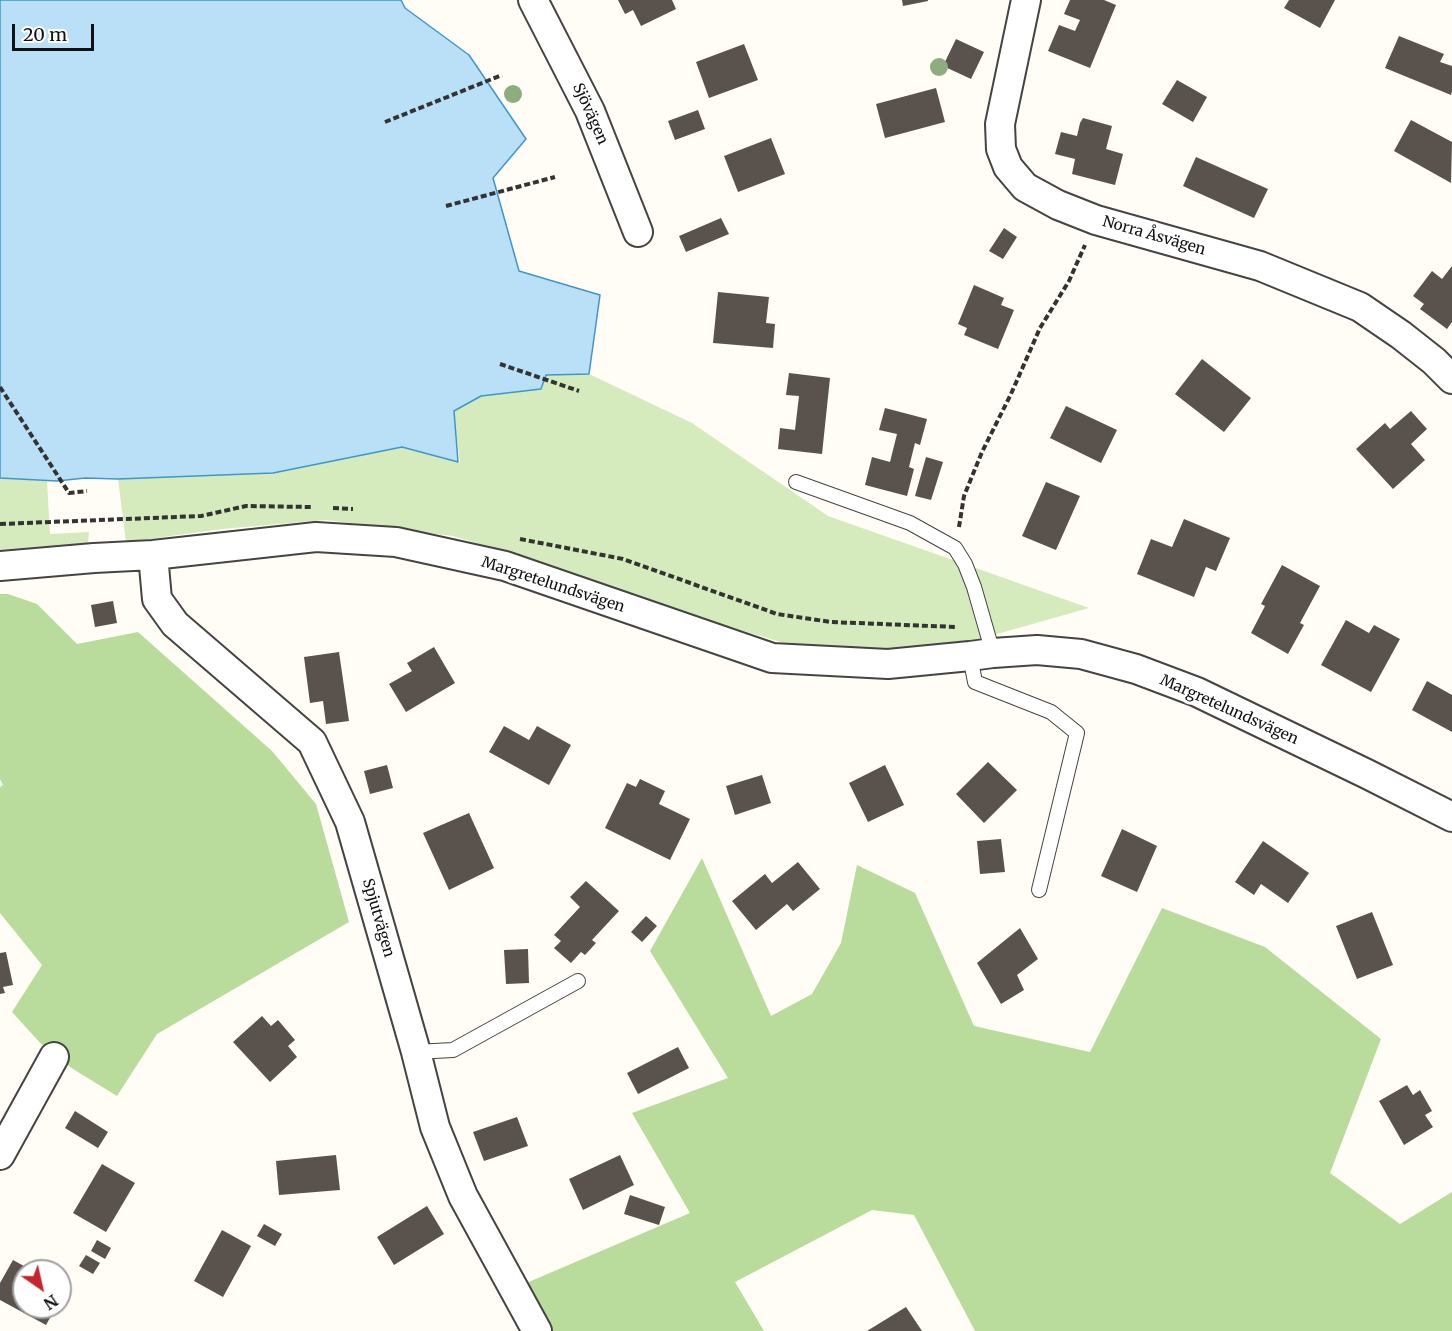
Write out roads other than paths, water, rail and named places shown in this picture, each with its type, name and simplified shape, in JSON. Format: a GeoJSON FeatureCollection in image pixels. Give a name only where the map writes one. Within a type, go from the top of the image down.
{"type":"FeatureCollection","features":[{"type":"Feature","properties":{"kind":"street","name":"Sjövägen"},"geometry":{"type":"LineString","coordinates":[[533,0],[590,111],[638,232]]}},
{"type":"Feature","properties":{"kind":"street","name":"Norra Åsvägen"},"geometry":{"type":"LineString","coordinates":[[1026,0],[1000,124],[1001,149],[1008,167],[1025,187],[1058,205],[1096,220],[1260,267],[1360,307],[1401,335],[1434,361],[1452,379]]}},
{"type":"Feature","properties":{"kind":"street","name":"Margretelundsvägen"},"geometry":{"type":"LineString","coordinates":[[0,566],[153,555],[316,537],[396,542],[504,566],[772,658],[888,664],[983,646],[1081,654],[1136,669],[1197,692],[1452,816]]}},
{"type":"Feature","properties":{"kind":"street","name":"Spjutvägen"},"geometry":{"type":"LineString","coordinates":[[153,555],[157,599],[175,624],[312,742],[350,822],[435,1127],[463,1196],[537,1331]]}},
{"type":"Feature","properties":{"kind":"street"},"geometry":{"type":"LineString","coordinates":[[0,1155],[54,1057]]}},
{"type":"Feature","properties":{"kind":"lane"},"geometry":{"type":"LineString","coordinates":[[796,482],[910,523],[955,548],[965,564],[974,587],[983,646],[975,682],[1051,712],[1077,733],[1039,890]]}},
{"type":"Feature","properties":{"kind":"lane"},"geometry":{"type":"LineString","coordinates":[[416,1053],[453,1050],[578,981]]}},
{"type":"Feature","properties":{"kind":"water"},"geometry":{"type":"Polygon","coordinates":[[[0,0],[401,0],[405,8],[469,55],[526,139],[493,178],[519,271],[600,295],[589,374],[546,375],[541,389],[481,396],[454,411],[458,462],[402,447],[273,473],[118,479],[85,478],[57,481],[0,478],[0,0]]]}}]}
